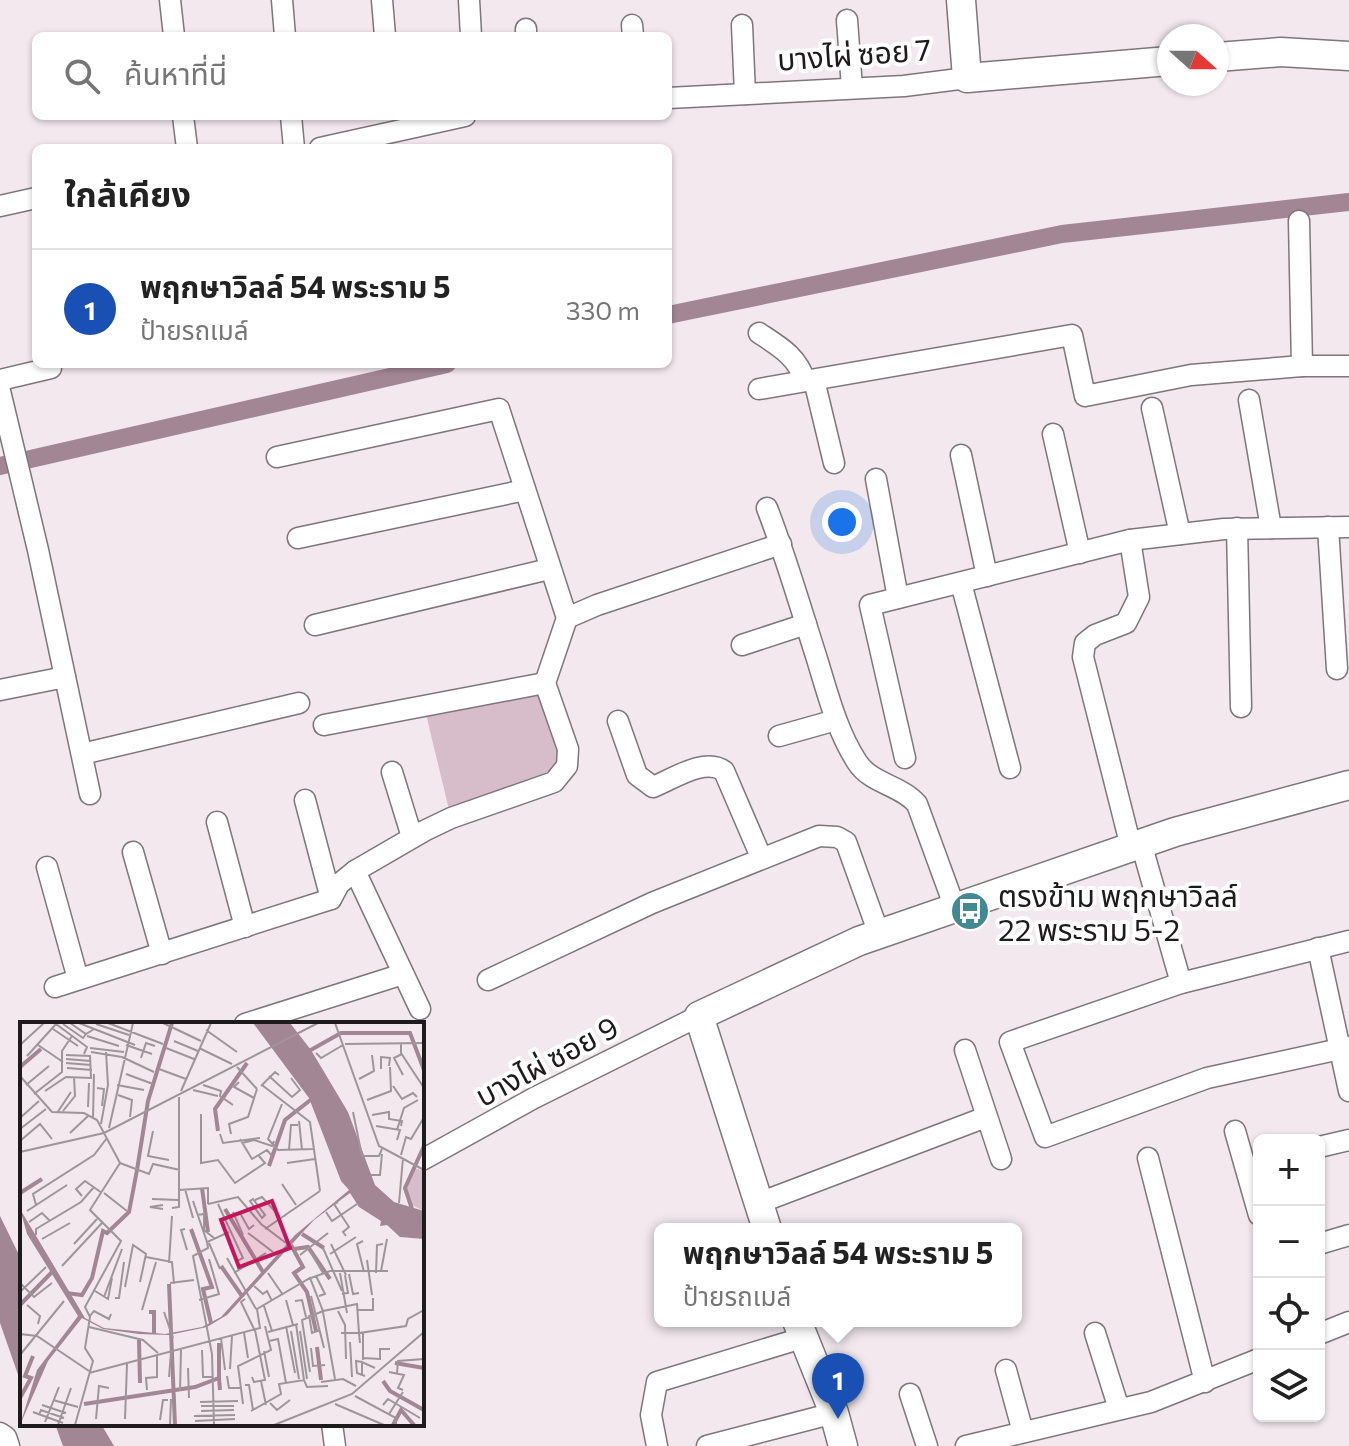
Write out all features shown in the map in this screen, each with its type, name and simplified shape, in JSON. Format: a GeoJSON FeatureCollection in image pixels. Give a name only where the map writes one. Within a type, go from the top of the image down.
{"type":"FeatureCollection","features":[{"type":"Feature","properties":{"kind":"street"},"geometry":{"type":"LineString","coordinates":[[170,0],[174,32]]}},
{"type":"Feature","properties":{"kind":"street"},"geometry":{"type":"LineString","coordinates":[[282,0],[285,32]]}},
{"type":"Feature","properties":{"kind":"street"},"geometry":{"type":"LineString","coordinates":[[382,0],[385,32]]}},
{"type":"Feature","properties":{"kind":"street"},"geometry":{"type":"LineString","coordinates":[[469,0],[471,32]]}},
{"type":"Feature","properties":{"kind":"street","name":"บางไผ่ ซอย 7"},"geometry":{"type":"LineString","coordinates":[[672,98],[904,86],[967,78],[961,0]]}},
{"type":"Feature","properties":{"kind":"street"},"geometry":{"type":"LineString","coordinates":[[847,20],[852,88]]}},
{"type":"Feature","properties":{"kind":"street"},"geometry":{"type":"LineString","coordinates":[[742,25],[745,94]]}},
{"type":"Feature","properties":{"kind":"street"},"geometry":{"type":"LineString","coordinates":[[1229,56],[1281,52],[1349,56]]}},
{"type":"Feature","properties":{"kind":"street"},"geometry":{"type":"LineString","coordinates":[[967,78],[1157,62]]}},
{"type":"Feature","properties":{"kind":"street"},"geometry":{"type":"LineString","coordinates":[[184,120],[186,144]]}},
{"type":"Feature","properties":{"kind":"street"},"geometry":{"type":"LineString","coordinates":[[291,120],[294,144]]}},
{"type":"Feature","properties":{"kind":"street"},"geometry":{"type":"LineString","coordinates":[[332,144],[392,123],[423,120]]}},
{"type":"Feature","properties":{"kind":"street"},"geometry":{"type":"LineString","coordinates":[[0,206],[32,199]]}},
{"type":"Feature","properties":{"kind":"street"},"geometry":{"type":"LineString","coordinates":[[1299,221],[1302,366]]}},
{"type":"Feature","properties":{"kind":"street"},"geometry":{"type":"LineString","coordinates":[[759,333],[792,355],[810,380],[834,463]]}},
{"type":"Feature","properties":{"kind":"street"},"geometry":{"type":"LineString","coordinates":[[759,389],[1072,335],[1085,396],[1191,375],[1302,366],[1349,366]]}},
{"type":"Feature","properties":{"kind":"street"},"geometry":{"type":"LineString","coordinates":[[0,380],[51,368]]}},
{"type":"Feature","properties":{"kind":"street"},"geometry":{"type":"LineString","coordinates":[[0,391],[90,794]]}},
{"type":"Feature","properties":{"kind":"street"},"geometry":{"type":"LineString","coordinates":[[1249,400],[1271,528]]}},
{"type":"Feature","properties":{"kind":"street"},"geometry":{"type":"LineString","coordinates":[[55,987],[331,899],[339,884],[355,871],[412,837],[451,818],[554,782],[567,766],[568,749],[545,683],[567,618],[501,411],[496,408],[277,457]]}},
{"type":"Feature","properties":{"kind":"street"},"geometry":{"type":"LineString","coordinates":[[1152,408],[1180,534]]}},
{"type":"Feature","properties":{"kind":"street"},"geometry":{"type":"LineString","coordinates":[[1053,434],[1080,553]]}},
{"type":"Feature","properties":{"kind":"street"},"geometry":{"type":"LineString","coordinates":[[961,455],[987,576]]}},
{"type":"Feature","properties":{"kind":"street"},"geometry":{"type":"LineString","coordinates":[[876,479],[898,598]]}},
{"type":"Feature","properties":{"kind":"street"},"geometry":{"type":"LineString","coordinates":[[298,538],[525,490]]}},
{"type":"Feature","properties":{"kind":"street"},"geometry":{"type":"LineString","coordinates":[[767,508],[836,720],[859,765],[871,776],[910,795],[917,804],[955,908]]}},
{"type":"Feature","properties":{"kind":"street"},"geometry":{"type":"LineString","coordinates":[[905,758],[870,605],[1130,540],[1237,528],[1339,527],[1337,669]]}},
{"type":"Feature","properties":{"kind":"street"},"geometry":{"type":"LineString","coordinates":[[1237,528],[1241,707]]}},
{"type":"Feature","properties":{"kind":"street"},"geometry":{"type":"LineString","coordinates":[[1130,540],[1139,597],[1126,623],[1095,635],[1085,643],[1083,657],[1136,845],[1181,983]]}},
{"type":"Feature","properties":{"kind":"street"},"geometry":{"type":"LineString","coordinates":[[567,618],[597,605],[781,544]]}},
{"type":"Feature","properties":{"kind":"street"},"geometry":{"type":"LineString","coordinates":[[315,625],[549,569]]}},
{"type":"Feature","properties":{"kind":"street"},"geometry":{"type":"LineString","coordinates":[[961,583],[1010,768]]}},
{"type":"Feature","properties":{"kind":"street"},"geometry":{"type":"LineString","coordinates":[[742,645],[806,624]]}},
{"type":"Feature","properties":{"kind":"street"},"geometry":{"type":"LineString","coordinates":[[0,690],[65,677]]}},
{"type":"Feature","properties":{"kind":"street"},"geometry":{"type":"LineString","coordinates":[[324,725],[545,683]]}},
{"type":"Feature","properties":{"kind":"street"},"geometry":{"type":"LineString","coordinates":[[82,754],[299,703]]}},
{"type":"Feature","properties":{"kind":"street"},"geometry":{"type":"LineString","coordinates":[[779,736],[836,720]]}},
{"type":"Feature","properties":{"kind":"street"},"geometry":{"type":"LineString","coordinates":[[618,721],[637,775],[653,787],[707,765],[716,765],[724,771],[761,857]]}},
{"type":"Feature","properties":{"kind":"street"},"geometry":{"type":"LineString","coordinates":[[392,772],[412,837]]}},
{"type":"Feature","properties":{"kind":"street"},"geometry":{"type":"LineString","coordinates":[[986,1117],[763,1216],[699,1016],[859,941],[1175,832],[1349,785]]}},
{"type":"Feature","properties":{"kind":"street"},"geometry":{"type":"LineString","coordinates":[[305,800],[331,899]]}},
{"type":"Feature","properties":{"kind":"street"},"geometry":{"type":"LineString","coordinates":[[217,822],[245,927]]}},
{"type":"Feature","properties":{"kind":"street"},"geometry":{"type":"LineString","coordinates":[[488,980],[652,903],[819,836],[837,837],[846,842],[879,934]]}},
{"type":"Feature","properties":{"kind":"street"},"geometry":{"type":"LineString","coordinates":[[133,852],[162,954]]}},
{"type":"Feature","properties":{"kind":"street"},"geometry":{"type":"LineString","coordinates":[[47,867],[78,979]]}},
{"type":"Feature","properties":{"kind":"street"},"geometry":{"type":"LineString","coordinates":[[355,871],[420,1009]]}},
{"type":"Feature","properties":{"kind":"street"},"geometry":{"type":"LineString","coordinates":[[1344,1049],[1207,1078],[1045,1137],[1010,1042],[1181,983],[1349,941]]}},
{"type":"Feature","properties":{"kind":"street"},"geometry":{"type":"LineString","coordinates":[[1318,948],[1344,1049],[1349,1091]]}},
{"type":"Feature","properties":{"kind":"street"},"geometry":{"type":"LineString","coordinates":[[251,1022],[403,974]]}},
{"type":"Feature","properties":{"kind":"street","name":"บางไผ่ ซอย 9"},"geometry":{"type":"LineString","coordinates":[[424,1159],[534,1098],[699,1016]]}},
{"type":"Feature","properties":{"kind":"street"},"geometry":{"type":"LineString","coordinates":[[965,1050],[1001,1159]]}},
{"type":"Feature","properties":{"kind":"street"},"geometry":{"type":"LineString","coordinates":[[1235,1131],[1256,1206]]}},
{"type":"Feature","properties":{"kind":"street"},"geometry":{"type":"LineString","coordinates":[[1325,1146],[1349,1140]]}},
{"type":"Feature","properties":{"kind":"street"},"geometry":{"type":"LineString","coordinates":[[1148,1158],[1205,1382]]}},
{"type":"Feature","properties":{"kind":"street"},"geometry":{"type":"LineString","coordinates":[[1325,1242],[1349,1235]]}},
{"type":"Feature","properties":{"kind":"street"},"geometry":{"type":"LineString","coordinates":[[1325,1332],[1349,1322]]}},
{"type":"Feature","properties":{"kind":"street"},"geometry":{"type":"LineString","coordinates":[[657,1446],[651,1415],[657,1382],[800,1330],[834,1413],[843,1446]]}},
{"type":"Feature","properties":{"kind":"street"},"geometry":{"type":"LineString","coordinates":[[1095,1333],[1119,1409]]}},
{"type":"Feature","properties":{"kind":"street"},"geometry":{"type":"LineString","coordinates":[[966,1446],[1162,1398],[1253,1362]]}},
{"type":"Feature","properties":{"kind":"street"},"geometry":{"type":"LineString","coordinates":[[1006,1370],[1023,1432]]}},
{"type":"Feature","properties":{"kind":"street"},"geometry":{"type":"LineString","coordinates":[[910,1394],[926,1446]]}},
{"type":"Feature","properties":{"kind":"street"},"geometry":{"type":"LineString","coordinates":[[707,1446],[834,1413]]}},
{"type":"Feature","properties":{"kind":"street"},"geometry":{"type":"LineString","coordinates":[[332,1426],[335,1446]]}},
{"type":"Feature","properties":{"kind":"street"},"geometry":{"type":"LineString","coordinates":[[0,1433],[6,1437],[9,1446]]}},
{"type":"Feature","properties":{"kind":"shaded area"},"geometry":{"type":"Polygon","coordinates":[[[545,683],[566,763],[451,818],[424,706],[545,683]]]}},
{"type":"Feature","properties":{"kind":"shaded area"},"geometry":{"type":"Polygon","coordinates":[[[0,1216],[20,1257],[20,1380],[0,1323],[0,1216]]]}},
{"type":"Feature","properties":{"kind":"shaded area"},"geometry":{"type":"Polygon","coordinates":[[[56,1426],[102,1426],[114,1446],[63,1446],[56,1426]]]}},
{"type":"Feature","properties":{"kind":"waterway"},"geometry":{"type":"LineString","coordinates":[[672,314],[1062,234],[1349,202]]}},
{"type":"Feature","properties":{"kind":"waterway"},"geometry":{"type":"LineString","coordinates":[[0,466],[429,368]]}},
{"type":"Feature","properties":{"kind":"place","name":"ตรงข้าม พฤกษาวิลล์ 22 พระราม 5-2"},"geometry":{"type":"Point","coordinates":[970,911]}},
{"type":"Feature","properties":{"kind":"place","name":"พฤกษาวิลล์ 54 พระราม 5"},"geometry":{"type":"Point","coordinates":[838,1419]}}]}
